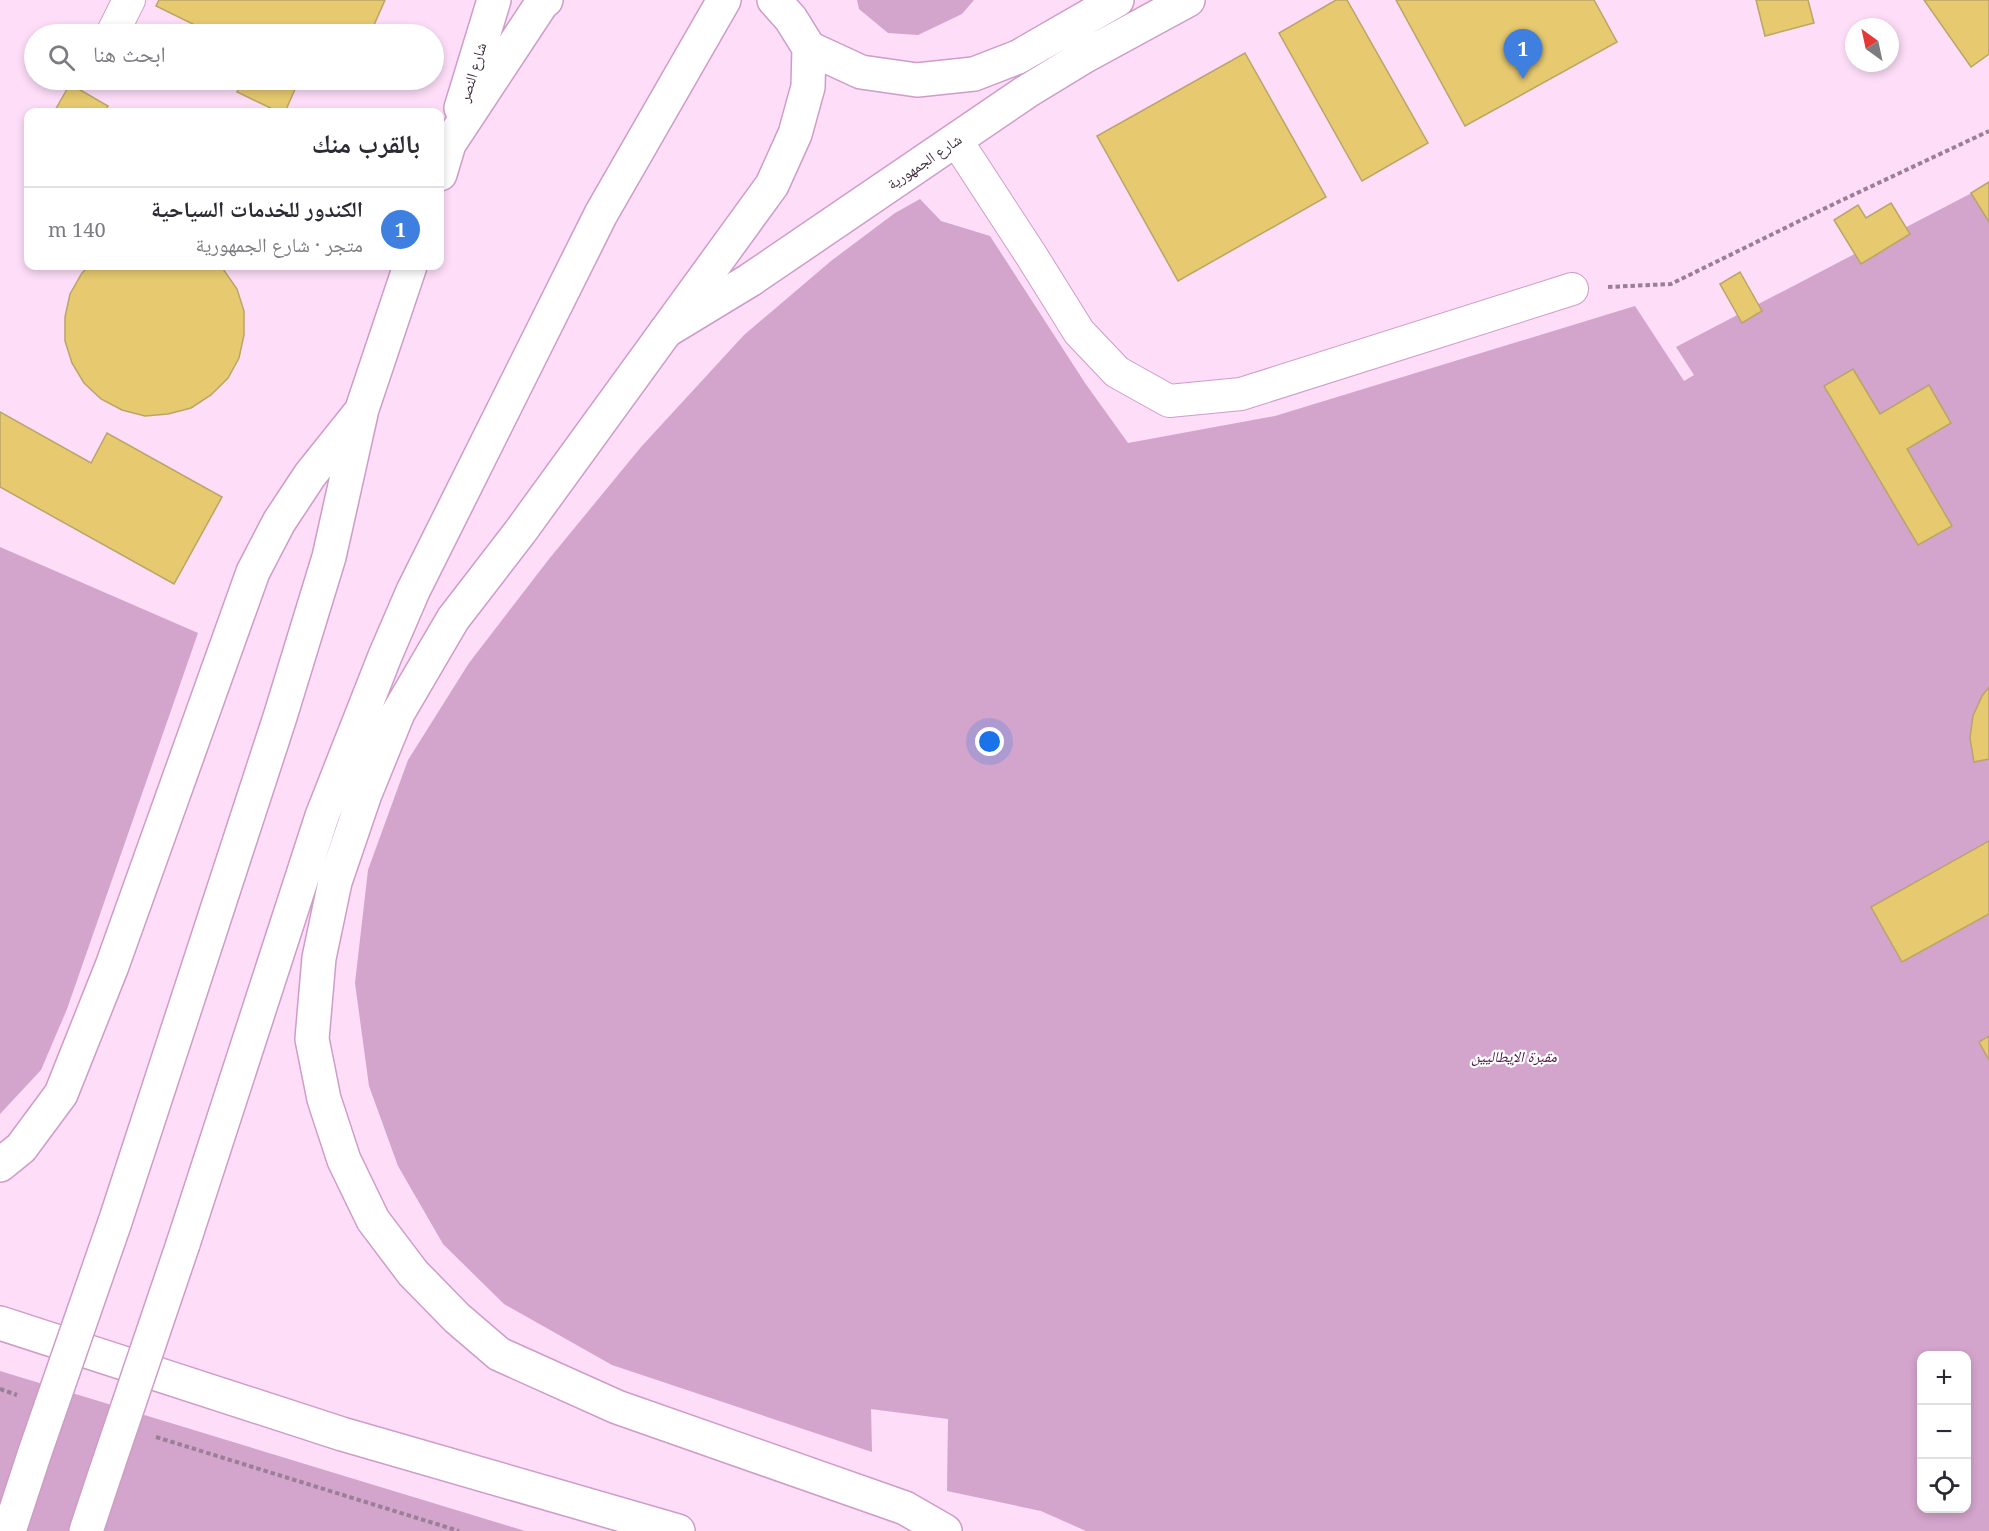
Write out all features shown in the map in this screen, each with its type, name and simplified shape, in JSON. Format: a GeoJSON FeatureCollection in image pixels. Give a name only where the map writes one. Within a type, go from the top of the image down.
{"type":"FeatureCollection","features":[{"type":"Feature","properties":{"kind":"main road","name":"شارع النصر"},"geometry":{"type":"LineString","coordinates":[[450,144],[494,0]]}},
{"type":"Feature","properties":{"kind":"main road"},"geometry":{"type":"LineString","coordinates":[[444,162],[450,144],[546,0]]}},
{"type":"Feature","properties":{"kind":"main road"},"geometry":{"type":"LineString","coordinates":[[86,1531],[183,1244],[322,816],[385,656],[413,591],[601,214],[724,0]]}},
{"type":"Feature","properties":{"kind":"main road"},"geometry":{"type":"LineString","coordinates":[[808,48],[861,72],[917,80],[974,75],[1018,57],[1118,0]]}},
{"type":"Feature","properties":{"kind":"main road","name":"شارع الجمهورية"},"geometry":{"type":"LineString","coordinates":[[666,331],[750,280],[1026,92],[1085,56],[1188,0]]}},
{"type":"Feature","properties":{"kind":"main road"},"geometry":{"type":"LineString","coordinates":[[312,1039],[319,958],[335,882],[365,794],[398,713],[453,619],[520,532],[772,185],[795,134],[808,87],[808,48],[788,6]]}},
{"type":"Feature","properties":{"kind":"main road"},"geometry":{"type":"LineString","coordinates":[[9,1531],[115,1222],[280,717],[328,557],[362,409],[409,270]]}},
{"type":"Feature","properties":{"kind":"main road"},"geometry":{"type":"LineString","coordinates":[[0,1165],[21,1148],[61,1094],[112,966],[253,572],[279,522],[310,475],[362,409]]}},
{"type":"Feature","properties":{"kind":"main road"},"geometry":{"type":"LineString","coordinates":[[385,656],[428,613],[520,532]]}},
{"type":"Feature","properties":{"kind":"main road"},"geometry":{"type":"LineString","coordinates":[[288,922],[293,963],[324,1099],[344,1160],[373,1220],[413,1273],[457,1318],[499,1353],[617,1407],[905,1508],[945,1531]]}},
{"type":"Feature","properties":{"kind":"main road"},"geometry":{"type":"LineString","coordinates":[[0,1323],[342,1434],[678,1531]]}},
{"type":"Feature","properties":{"kind":"street"},"geometry":{"type":"LineString","coordinates":[[117,24],[129,0]]}},
{"type":"Feature","properties":{"kind":"street"},"geometry":{"type":"LineString","coordinates":[[956,140],[1078,332],[1117,372],[1169,401],[1241,394],[1572,289]]}},
{"type":"Feature","properties":{"kind":"path"},"geometry":{"type":"LineString","coordinates":[[1572,289],[1671,284],[1989,131]]}},
{"type":"Feature","properties":{"kind":"path"},"geometry":{"type":"LineString","coordinates":[[0,1389],[22,1396]]}},
{"type":"Feature","properties":{"kind":"path"},"geometry":{"type":"LineString","coordinates":[[146,1434],[459,1531]]}},
{"type":"Feature","properties":{"kind":"green space"},"geometry":{"type":"Polygon","coordinates":[[[857,0],[974,0],[962,14],[918,35],[888,33],[859,9],[857,0]]]}},
{"type":"Feature","properties":{"kind":"green space","name":"مقبرة الإيطاليين"},"geometry":{"type":"Polygon","coordinates":[[[1989,184],[1989,1531],[1086,1531],[1041,1511],[947,1491],[948,1419],[871,1409],[872,1452],[612,1365],[504,1304],[443,1244],[398,1166],[369,1086],[355,983],[368,870],[408,760],[469,663],[549,559],[641,447],[744,335],[831,261],[895,213],[920,199],[941,221],[990,236],[1085,383],[1128,443],[1275,416],[1635,306],[1684,381],[1694,375],[1676,347],[1989,184]]]}},
{"type":"Feature","properties":{"kind":"green space"},"geometry":{"type":"Polygon","coordinates":[[[0,547],[198,633],[67,1009],[41,1070],[0,1114],[0,547]]]}},
{"type":"Feature","properties":{"kind":"green space"},"geometry":{"type":"Polygon","coordinates":[[[0,1371],[525,1531],[0,1531],[0,1371]]]}},
{"type":"Feature","properties":{"kind":"building"},"geometry":{"type":"Polygon","coordinates":[[[159,0],[385,0],[374,24],[193,24],[156,6],[159,0]]]}},
{"type":"Feature","properties":{"kind":"building"},"geometry":{"type":"Polygon","coordinates":[[[1336,0],[1347,0],[1428,143],[1362,181],[1279,33],[1336,0]]]}},
{"type":"Feature","properties":{"kind":"building"},"geometry":{"type":"Polygon","coordinates":[[[1396,0],[1594,0],[1617,42],[1465,126],[1396,0]]]}},
{"type":"Feature","properties":{"kind":"building"},"geometry":{"type":"Polygon","coordinates":[[[1756,0],[1808,0],[1814,23],[1765,36],[1756,0]]]}},
{"type":"Feature","properties":{"kind":"building"},"geometry":{"type":"Polygon","coordinates":[[[1924,0],[1989,0],[1989,54],[1971,67],[1924,0]]]}},
{"type":"Feature","properties":{"kind":"building"},"geometry":{"type":"Polygon","coordinates":[[[1245,53],[1326,197],[1178,281],[1097,136],[1245,53]]]}},
{"type":"Feature","properties":{"kind":"building"},"geometry":{"type":"Polygon","coordinates":[[[67,90],[80,90],[108,106],[107,108],[56,108],[67,90]]]}},
{"type":"Feature","properties":{"kind":"building"},"geometry":{"type":"Polygon","coordinates":[[[238,90],[295,90],[287,108],[271,108],[237,92],[238,90]]]}},
{"type":"Feature","properties":{"kind":"building"},"geometry":{"type":"Polygon","coordinates":[[[1989,182],[1989,222],[1971,193],[1989,182]]]}},
{"type":"Feature","properties":{"kind":"building"},"geometry":{"type":"Polygon","coordinates":[[[1891,203],[1910,234],[1861,264],[1834,220],[1858,205],[1866,218],[1891,203]]]}},
{"type":"Feature","properties":{"kind":"building"},"geometry":{"type":"Polygon","coordinates":[[[85,270],[224,270],[237,289],[244,311],[244,335],[239,358],[228,378],[211,395],[191,408],[168,414],[145,416],[122,410],[101,399],[84,383],[72,363],[65,341],[65,317],[70,294],[85,270]]]}},
{"type":"Feature","properties":{"kind":"building"},"geometry":{"type":"Polygon","coordinates":[[[1740,272],[1762,311],[1742,323],[1720,284],[1740,272]]]}},
{"type":"Feature","properties":{"kind":"building"},"geometry":{"type":"Polygon","coordinates":[[[1853,369],[1880,414],[1929,385],[1951,423],[1907,449],[1952,526],[1918,545],[1824,386],[1853,369]]]}},
{"type":"Feature","properties":{"kind":"building"},"geometry":{"type":"Polygon","coordinates":[[[0,412],[91,463],[107,433],[222,497],[174,584],[0,487],[0,412]]]}},
{"type":"Feature","properties":{"kind":"building"},"geometry":{"type":"Polygon","coordinates":[[[1989,687],[1989,759],[1974,762],[1970,738],[1973,716],[1989,687]]]}},
{"type":"Feature","properties":{"kind":"building"},"geometry":{"type":"Polygon","coordinates":[[[1989,841],[1989,914],[1902,962],[1871,907],[1989,841]]]}},
{"type":"Feature","properties":{"kind":"building"},"geometry":{"type":"Polygon","coordinates":[[[1989,1036],[1989,1060],[1979,1042],[1989,1036]]]}},
{"type":"Feature","properties":{"kind":"place","name":"الكندور للخدمات السياحية"},"geometry":{"type":"Point","coordinates":[1523,79]}}]}
